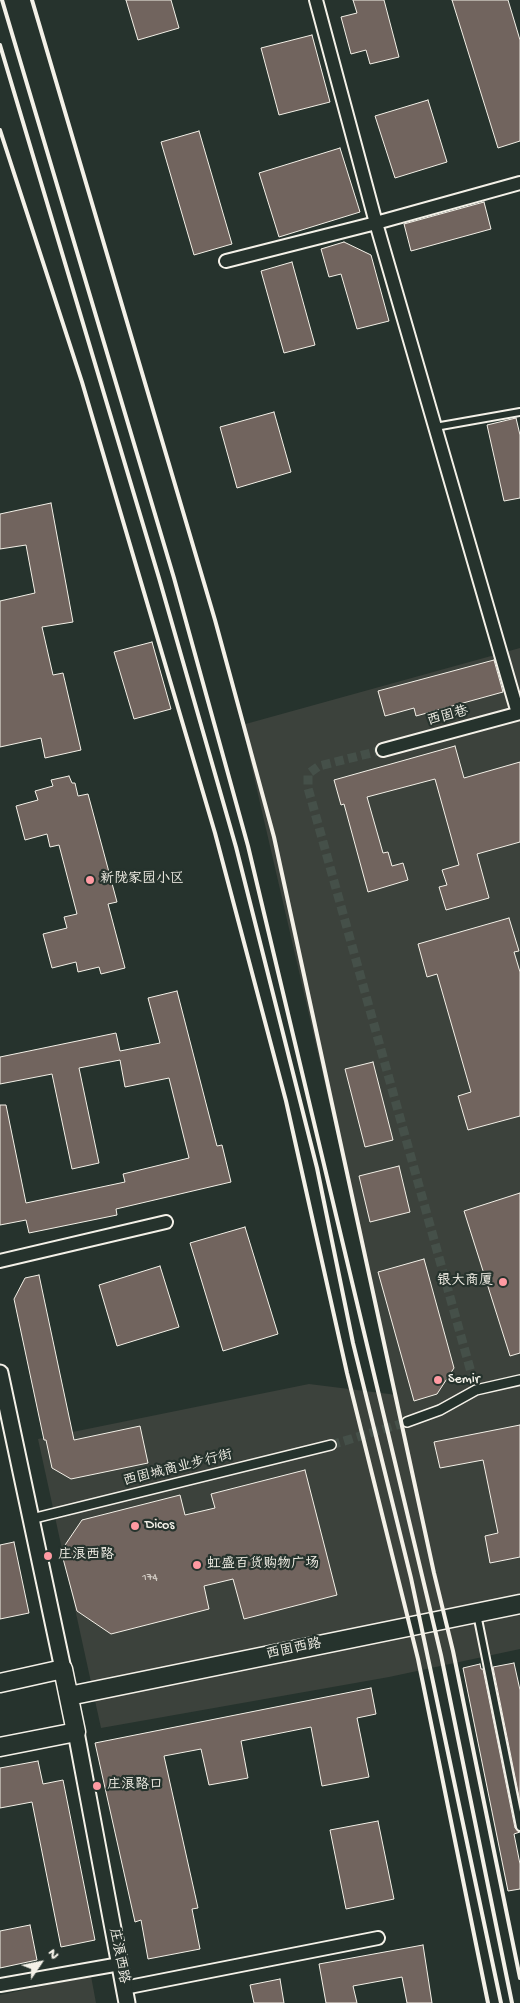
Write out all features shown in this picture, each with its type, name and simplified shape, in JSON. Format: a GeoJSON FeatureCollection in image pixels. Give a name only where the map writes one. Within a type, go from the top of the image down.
{"type":"FeatureCollection","features":[{"type":"Feature","properties":{"kind":"main road","name":"西固西路"},"geometry":{"type":"LineString","coordinates":[[68,1696],[520,1604]]}},
{"type":"Feature","properties":{"kind":"main road"},"geometry":{"type":"LineString","coordinates":[[0,1683],[63,1669],[76,1732],[0,1747]]}},
{"type":"Feature","properties":{"kind":"street"},"geometry":{"type":"LineString","coordinates":[[316,0],[376,223],[519,713]]}},
{"type":"Feature","properties":{"kind":"street"},"geometry":{"type":"LineString","coordinates":[[226,261],[376,223],[520,183]]}},
{"type":"Feature","properties":{"kind":"street","name":"西固巷"},"geometry":{"type":"LineString","coordinates":[[383,750],[519,713]]}},
{"type":"Feature","properties":{"kind":"street"},"geometry":{"type":"LineString","coordinates":[[0,1262],[166,1222]]}},
{"type":"Feature","properties":{"kind":"street"},"geometry":{"type":"LineString","coordinates":[[0,1373],[63,1669]]}},
{"type":"Feature","properties":{"kind":"street"},"geometry":{"type":"LineString","coordinates":[[407,1422],[440,1410],[476,1390],[520,1380]]}},
{"type":"Feature","properties":{"kind":"street","name":"西固城商业步行街"},"geometry":{"type":"LineString","coordinates":[[31,1519],[331,1445]]}},
{"type":"Feature","properties":{"kind":"street","name":"庄浪西路"},"geometry":{"type":"LineString","coordinates":[[76,1732],[126,1996]]}},
{"type":"Feature","properties":{"kind":"street"},"geometry":{"type":"LineString","coordinates":[[126,1996],[378,1938]]}},
{"type":"Feature","properties":{"kind":"street"},"geometry":{"type":"LineString","coordinates":[[0,1985],[120,1964]]}},
{"type":"Feature","properties":{"kind":"lane"},"geometry":{"type":"LineString","coordinates":[[435,427],[520,412]]}},
{"type":"Feature","properties":{"kind":"lane"},"geometry":{"type":"LineString","coordinates":[[477,1612],[520,1827]]}},
{"type":"Feature","properties":{"kind":"shaded area"},"geometry":{"type":"Polygon","coordinates":[[[520,648],[520,1649],[389,1677],[101,1728],[38,1439],[309,1384],[397,1395],[242,725],[520,648]]]}},
{"type":"Feature","properties":{"kind":"shaded area"},"geometry":{"type":"Polygon","coordinates":[[[91,1976],[96,2003],[0,2003],[0,1995],[91,1976]]]}},
{"type":"Feature","properties":{"kind":"building"},"geometry":{"type":"Polygon","coordinates":[[[126,0],[171,0],[179,28],[138,40],[126,0]]]}},
{"type":"Feature","properties":{"kind":"building"},"geometry":{"type":"Polygon","coordinates":[[[353,0],[384,0],[399,57],[370,64],[366,50],[351,54],[341,17],[357,13],[353,0]]]}},
{"type":"Feature","properties":{"kind":"building"},"geometry":{"type":"Polygon","coordinates":[[[452,0],[508,0],[520,40],[520,141],[498,148],[452,0]]]}},
{"type":"Feature","properties":{"kind":"building"},"geometry":{"type":"Polygon","coordinates":[[[312,35],[330,102],[279,115],[261,48],[312,35]]]}},
{"type":"Feature","properties":{"kind":"building"},"geometry":{"type":"Polygon","coordinates":[[[428,100],[447,162],[395,178],[375,116],[428,100]]]}},
{"type":"Feature","properties":{"kind":"building"},"geometry":{"type":"Polygon","coordinates":[[[199,131],[232,244],[194,255],[161,142],[199,131]]]}},
{"type":"Feature","properties":{"kind":"building"},"geometry":{"type":"Polygon","coordinates":[[[340,148],[360,212],[279,237],[259,173],[340,148]]]}},
{"type":"Feature","properties":{"kind":"building"},"geometry":{"type":"Polygon","coordinates":[[[484,202],[491,229],[411,251],[404,224],[484,202]]]}},
{"type":"Feature","properties":{"kind":"building"},"geometry":{"type":"Polygon","coordinates":[[[344,242],[371,255],[389,321],[357,329],[341,274],[329,277],[321,249],[344,242]]]}},
{"type":"Feature","properties":{"kind":"building"},"geometry":{"type":"Polygon","coordinates":[[[292,262],[315,345],[284,353],[261,271],[292,262]]]}},
{"type":"Feature","properties":{"kind":"building"},"geometry":{"type":"Polygon","coordinates":[[[274,412],[291,472],[237,488],[220,427],[274,412]]]}},
{"type":"Feature","properties":{"kind":"building"},"geometry":{"type":"Polygon","coordinates":[[[516,418],[520,435],[520,498],[504,501],[487,425],[516,418]]]}},
{"type":"Feature","properties":{"kind":"building"},"geometry":{"type":"Polygon","coordinates":[[[51,503],[73,622],[42,627],[53,675],[63,673],[81,750],[45,758],[41,738],[0,747],[0,601],[35,593],[26,545],[0,549],[0,514],[51,503]]]}},
{"type":"Feature","properties":{"kind":"building"},"geometry":{"type":"Polygon","coordinates":[[[152,642],[171,709],[134,719],[114,652],[152,642]]]}},
{"type":"Feature","properties":{"kind":"building"},"geometry":{"type":"Polygon","coordinates":[[[494,660],[503,692],[416,716],[414,708],[385,716],[378,691],[494,660]]]}},
{"type":"Feature","properties":{"kind":"building"},"geometry":{"type":"Polygon","coordinates":[[[455,746],[464,778],[520,762],[520,842],[477,854],[489,898],[446,910],[439,887],[447,885],[442,870],[459,865],[435,779],[367,797],[383,853],[388,852],[392,866],[403,863],[408,880],[368,892],[344,804],[341,805],[334,780],[455,746]]]}},
{"type":"Feature","properties":{"kind":"building","name":"新陇家园小区"},"geometry":{"type":"Polygon","coordinates":[[[69,776],[72,783],[75,783],[78,796],[88,794],[117,902],[108,904],[125,968],[101,974],[99,967],[78,972],[76,962],[52,968],[43,934],[67,928],[64,917],[77,914],[59,845],[50,847],[47,834],[25,840],[16,806],[38,800],[35,791],[53,786],[51,780],[69,776]]]}},
{"type":"Feature","properties":{"kind":"building"},"geometry":{"type":"Polygon","coordinates":[[[509,918],[519,951],[514,952],[520,972],[520,1116],[468,1130],[458,1096],[471,1092],[437,974],[427,977],[418,944],[509,918]]]}},
{"type":"Feature","properties":{"kind":"building"},"geometry":{"type":"Polygon","coordinates":[[[177,991],[217,1146],[222,1145],[231,1182],[116,1209],[117,1215],[29,1233],[26,1220],[0,1225],[0,1105],[6,1105],[26,1203],[125,1182],[123,1174],[189,1158],[169,1078],[125,1087],[120,1060],[79,1068],[99,1163],[72,1169],[52,1074],[0,1084],[0,1057],[116,1033],[120,1051],[160,1043],[148,998],[177,991]]]}},
{"type":"Feature","properties":{"kind":"building"},"geometry":{"type":"Polygon","coordinates":[[[373,1062],[393,1140],[365,1147],[345,1069],[373,1062]]]}},
{"type":"Feature","properties":{"kind":"building"},"geometry":{"type":"Polygon","coordinates":[[[399,1166],[410,1212],[370,1222],[359,1176],[399,1166]]]}},
{"type":"Feature","properties":{"kind":"building","name":"银大商厦"},"geometry":{"type":"Polygon","coordinates":[[[520,1193],[520,1353],[510,1356],[464,1211],[520,1193]]]}},
{"type":"Feature","properties":{"kind":"building"},"geometry":{"type":"Polygon","coordinates":[[[245,1227],[278,1334],[223,1351],[190,1243],[245,1227]]]}},
{"type":"Feature","properties":{"kind":"building"},"geometry":{"type":"Polygon","coordinates":[[[424,1259],[454,1368],[437,1394],[414,1401],[378,1272],[424,1259]]]}},
{"type":"Feature","properties":{"kind":"building"},"geometry":{"type":"Polygon","coordinates":[[[160,1266],[179,1327],[117,1346],[99,1285],[160,1266]]]}},
{"type":"Feature","properties":{"kind":"building"},"geometry":{"type":"Polygon","coordinates":[[[39,1275],[74,1440],[140,1426],[148,1463],[71,1479],[52,1468],[46,1440],[44,1440],[14,1299],[25,1278],[39,1275]]]}},
{"type":"Feature","properties":{"kind":"building"},"geometry":{"type":"Polygon","coordinates":[[[520,1425],[520,1557],[490,1563],[485,1536],[498,1533],[483,1460],[440,1468],[434,1442],[520,1425]]]}},
{"type":"Feature","properties":{"kind":"building","name":"虹盛百货购物广场"},"geometry":{"type":"Polygon","coordinates":[[[305,1470],[337,1595],[244,1619],[233,1579],[204,1586],[209,1609],[111,1634],[77,1611],[61,1551],[82,1520],[180,1495],[185,1515],[215,1508],[211,1494],[305,1470]]]}},
{"type":"Feature","properties":{"kind":"building"},"geometry":{"type":"Polygon","coordinates":[[[14,1542],[29,1613],[0,1619],[0,1545],[14,1542]]]}},
{"type":"Feature","properties":{"kind":"building"},"geometry":{"type":"Polygon","coordinates":[[[514,1663],[520,1690],[520,1802],[493,1667],[514,1663]]]}},
{"type":"Feature","properties":{"kind":"building"},"geometry":{"type":"Polygon","coordinates":[[[480,1664],[481,1669],[483,1669],[515,1828],[520,1832],[514,1834],[520,1864],[520,1889],[508,1891],[463,1668],[480,1664]]]}},
{"type":"Feature","properties":{"kind":"building"},"geometry":{"type":"Polygon","coordinates":[[[371,1688],[376,1714],[357,1718],[369,1777],[322,1786],[311,1727],[241,1741],[248,1778],[209,1785],[201,1749],[164,1756],[198,1908],[192,1909],[200,1949],[148,1959],[141,1920],[135,1922],[95,1743],[371,1688]]]}},
{"type":"Feature","properties":{"kind":"building"},"geometry":{"type":"Polygon","coordinates":[[[38,1761],[43,1784],[63,1780],[95,1940],[61,1947],[32,1802],[0,1808],[0,1768],[38,1761]]]}},
{"type":"Feature","properties":{"kind":"building"},"geometry":{"type":"Polygon","coordinates":[[[378,1821],[394,1899],[346,1909],[330,1830],[378,1821]]]}},
{"type":"Feature","properties":{"kind":"building"},"geometry":{"type":"Polygon","coordinates":[[[30,1925],[37,1960],[0,1968],[0,1931],[30,1925]]]}},
{"type":"Feature","properties":{"kind":"building"},"geometry":{"type":"Polygon","coordinates":[[[423,1945],[432,2003],[407,2003],[402,1977],[353,1986],[357,2003],[326,2003],[319,1964],[423,1945]]]}},
{"type":"Feature","properties":{"kind":"building"},"geometry":{"type":"Polygon","coordinates":[[[280,1979],[284,2003],[254,2003],[250,1985],[280,1979]]]}},
{"type":"Feature","properties":{"kind":"tunnel"},"geometry":{"type":"LineString","coordinates":[[383,750],[319,766],[308,774],[308,788],[476,1390]]}},
{"type":"Feature","properties":{"kind":"tunnel"},"geometry":{"type":"LineString","coordinates":[[331,1445],[407,1422]]}},
{"type":"Feature","properties":{"kind":"railway"},"geometry":{"type":"LineString","coordinates":[[2,0],[174,578],[248,846],[441,1655],[512,2003]]}},
{"type":"Feature","properties":{"kind":"railway"},"geometry":{"type":"LineString","coordinates":[[32,0],[215,620],[274,837],[434,1573],[453,1651],[520,1978]]}},
{"type":"Feature","properties":{"kind":"railway"},"geometry":{"type":"LineString","coordinates":[[0,45],[159,578],[236,847],[317,1168],[353,1343],[411,1578],[501,2003]]}},
{"type":"Feature","properties":{"kind":"railway"},"geometry":{"type":"LineString","coordinates":[[0,130],[82,382],[215,833],[286,1101],[347,1373],[418,1659],[488,2003]]}},
{"type":"Feature","properties":{"kind":"place","name":"新陇家园小区"},"geometry":{"type":"Point","coordinates":[90,880]}},
{"type":"Feature","properties":{"kind":"place","name":"银大商厦"},"geometry":{"type":"Point","coordinates":[503,1282]}},
{"type":"Feature","properties":{"kind":"place","name":"Semir"},"geometry":{"type":"Point","coordinates":[438,1380]}},
{"type":"Feature","properties":{"kind":"place","name":"Dicos"},"geometry":{"type":"Point","coordinates":[135,1526]}},
{"type":"Feature","properties":{"kind":"place","name":"庄浪西路"},"geometry":{"type":"Point","coordinates":[48,1556]}},
{"type":"Feature","properties":{"kind":"place","name":"虹盛百货购物广场"},"geometry":{"type":"Point","coordinates":[197,1565]}},
{"type":"Feature","properties":{"kind":"place","name":"庄浪路口"},"geometry":{"type":"Point","coordinates":[97,1786]}}]}
